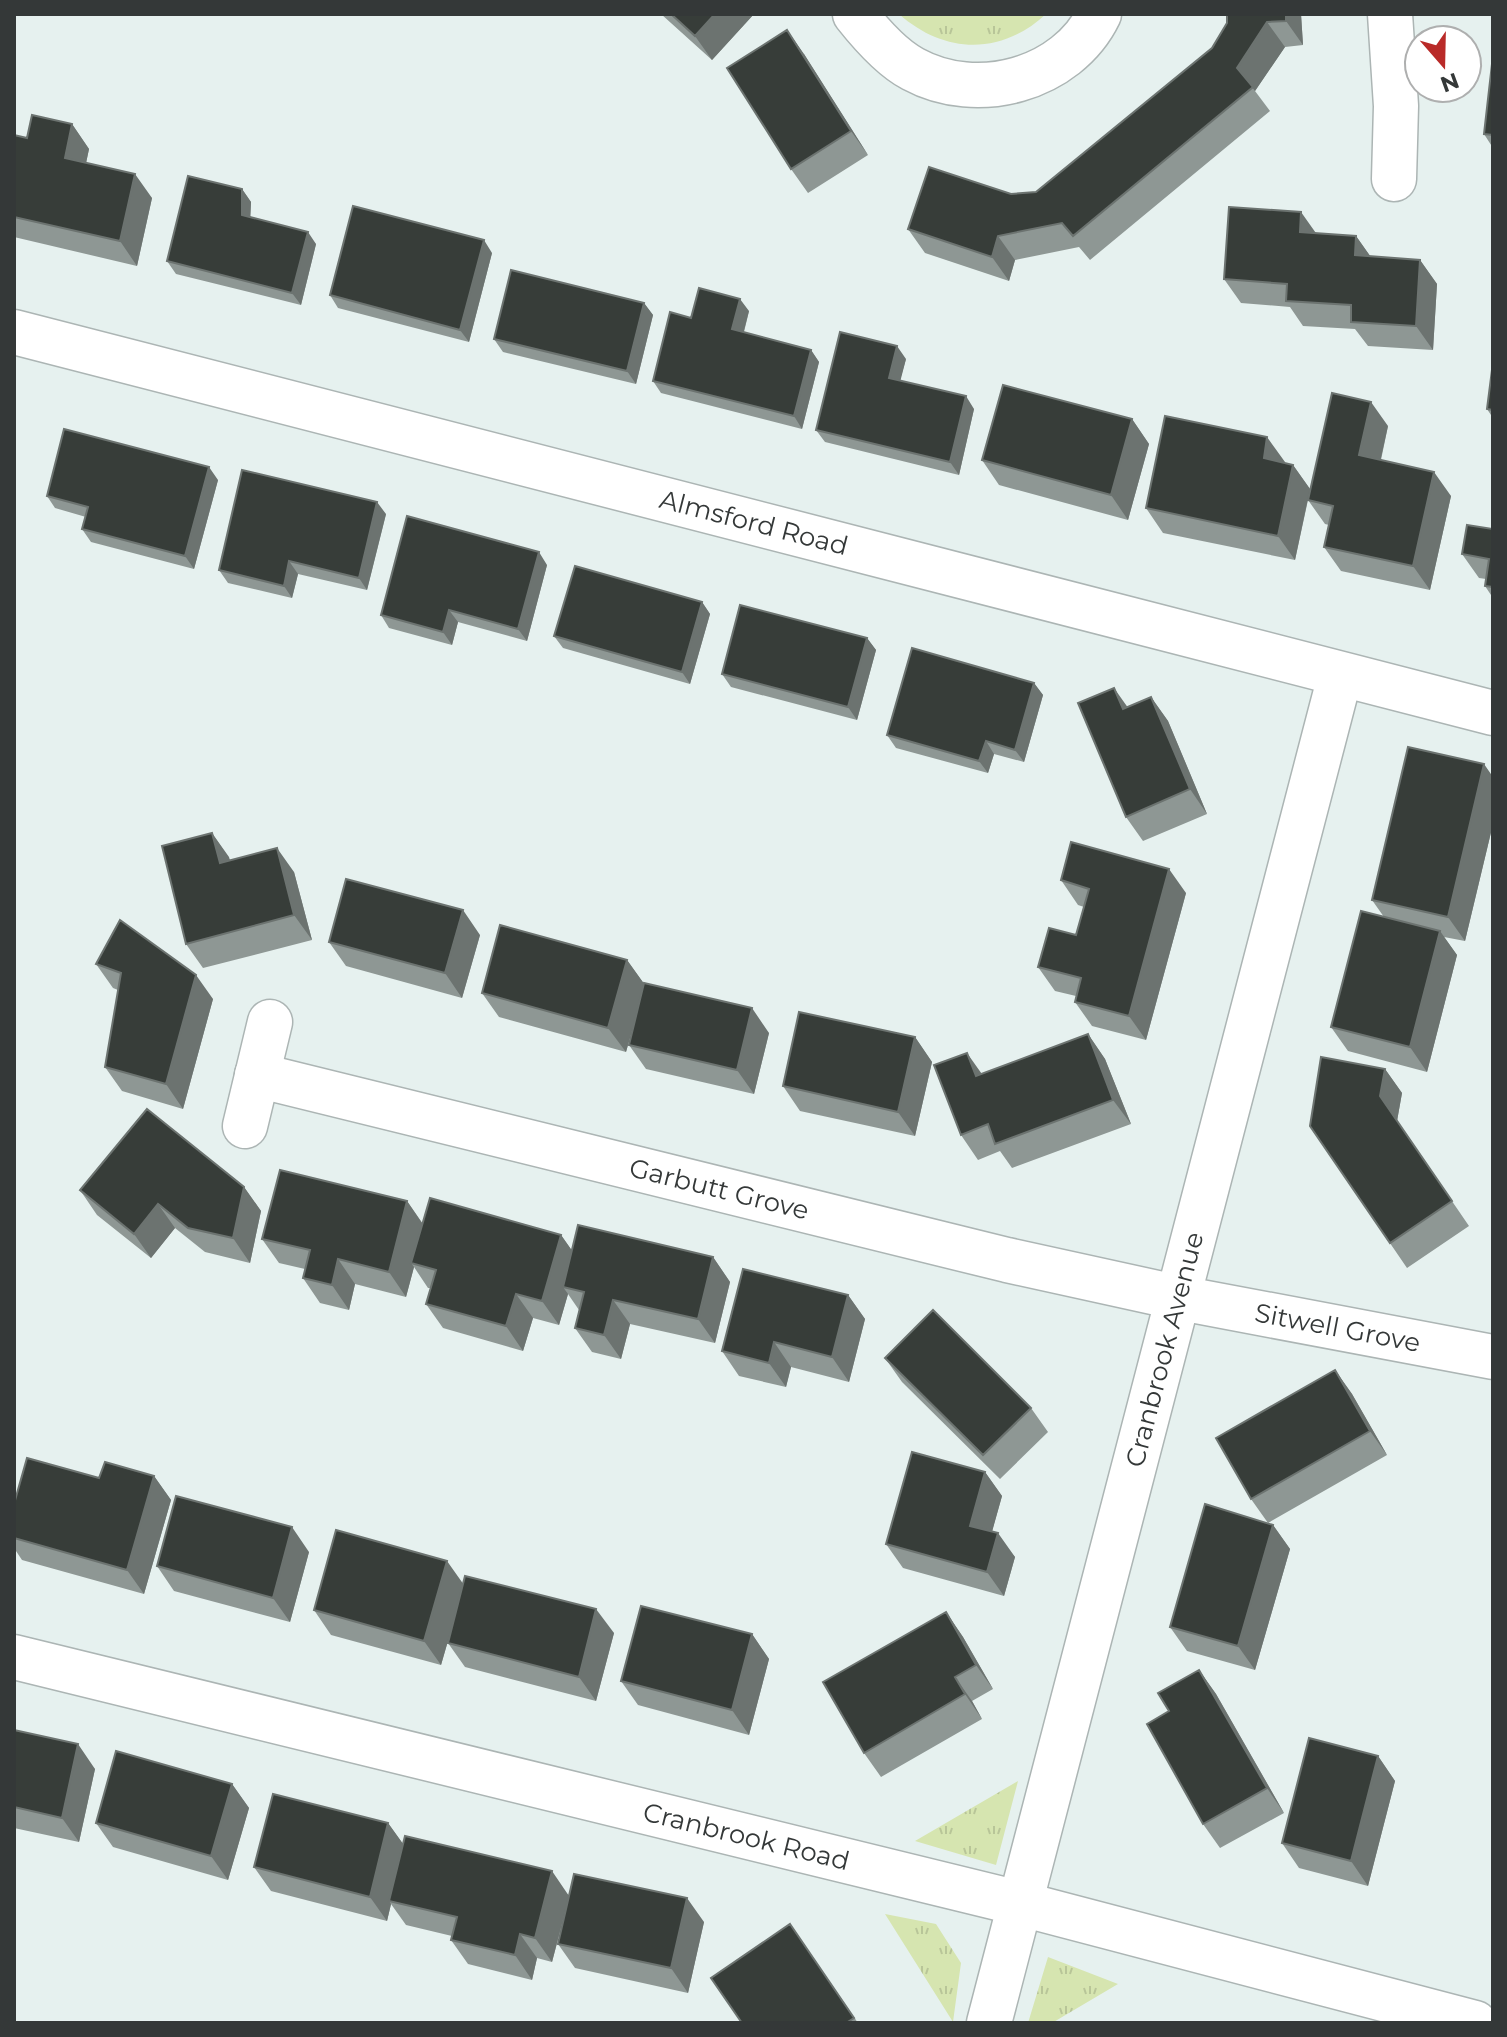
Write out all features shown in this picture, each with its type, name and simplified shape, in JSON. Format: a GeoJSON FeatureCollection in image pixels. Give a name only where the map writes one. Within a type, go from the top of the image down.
{"type":"FeatureCollection","features":[{"type":"Feature","properties":{"kind":"street"},"geometry":{"type":"LineString","coordinates":[[855,14],[913,69],[969,87],[1012,82],[1051,66],[1088,37],[1099,14]]}},
{"type":"Feature","properties":{"kind":"street"},"geometry":{"type":"LineString","coordinates":[[1390,14],[1396,106],[1394,179]]}},
{"type":"Feature","properties":{"kind":"street","name":"Almsford Road"},"geometry":{"type":"LineString","coordinates":[[14,332],[1493,713]]}},
{"type":"Feature","properties":{"kind":"street","name":"Cranbrook Avenue"},"geometry":{"type":"LineString","coordinates":[[989,2023],[1340,676]]}},
{"type":"Feature","properties":{"kind":"street"},"geometry":{"type":"LineString","coordinates":[[245,1126],[270,1022]]}},
{"type":"Feature","properties":{"kind":"street","name":"Garbutt Grove"},"geometry":{"type":"LineString","coordinates":[[257,1075],[992,1256],[1180,1298]]}},
{"type":"Feature","properties":{"kind":"street","name":"Sitwell Grove"},"geometry":{"type":"LineString","coordinates":[[1180,1298],[1493,1357]]}},
{"type":"Feature","properties":{"kind":"street","name":"Cranbrook Road"},"geometry":{"type":"LineString","coordinates":[[14,1657],[1018,1903],[1475,2023]]}},
{"type":"Feature","properties":{"kind":"green space"},"geometry":{"type":"Polygon","coordinates":[[[899,14],[1046,14],[1029,28],[1010,37],[972,45],[935,37],[899,14]]]}},
{"type":"Feature","properties":{"kind":"green space"},"geometry":{"type":"Polygon","coordinates":[[[1018,1781],[996,1865],[915,1841],[1018,1781]]]}},
{"type":"Feature","properties":{"kind":"green space"},"geometry":{"type":"Polygon","coordinates":[[[885,1914],[936,1924],[961,1963],[953,2022],[885,1914]]]}},
{"type":"Feature","properties":{"kind":"green space"},"geometry":{"type":"Polygon","coordinates":[[[1048,1957],[1118,1984],[1052,2023],[1028,2023],[1048,1957]]]}},
{"type":"Feature","properties":{"kind":"building"},"geometry":{"type":"Polygon","coordinates":[[[671,14],[715,14],[695,36],[671,14]]]}},
{"type":"Feature","properties":{"kind":"building"},"geometry":{"type":"Polygon","coordinates":[[[1227,14],[1286,14],[1286,21],[1267,22],[1237,68],[1253,87],[1073,236],[1062,223],[998,236],[992,257],[908,229],[929,167],[1011,194],[1036,192],[1212,48],[1227,23],[1227,14]]]}},
{"type":"Feature","properties":{"kind":"building"},"geometry":{"type":"Polygon","coordinates":[[[787,30],[851,131],[791,169],[727,68],[787,30]]]}},
{"type":"Feature","properties":{"kind":"building"},"geometry":{"type":"Polygon","coordinates":[[[1493,55],[1493,135],[1484,134],[1493,55]]]}},
{"type":"Feature","properties":{"kind":"building"},"geometry":{"type":"Polygon","coordinates":[[[32,115],[72,124],[65,158],[135,174],[120,241],[14,217],[14,135],[27,138],[32,115]]]}},
{"type":"Feature","properties":{"kind":"building"},"geometry":{"type":"Polygon","coordinates":[[[188,176],[242,189],[242,215],[308,232],[292,293],[167,261],[188,176]]]}},
{"type":"Feature","properties":{"kind":"building"},"geometry":{"type":"Polygon","coordinates":[[[353,206],[484,240],[460,330],[330,295],[353,206]]]}},
{"type":"Feature","properties":{"kind":"building"},"geometry":{"type":"Polygon","coordinates":[[[1229,207],[1301,212],[1300,232],[1356,236],[1355,255],[1420,260],[1416,326],[1351,322],[1351,305],[1286,301],[1287,284],[1224,279],[1229,207]]]}},
{"type":"Feature","properties":{"kind":"building"},"geometry":{"type":"Polygon","coordinates":[[[511,270],[644,303],[627,371],[494,339],[511,270]]]}},
{"type":"Feature","properties":{"kind":"building"},"geometry":{"type":"Polygon","coordinates":[[[699,288],[740,299],[732,329],[811,350],[794,416],[653,381],[670,312],[691,318],[699,288]]]}},
{"type":"Feature","properties":{"kind":"building"},"geometry":{"type":"Polygon","coordinates":[[[840,332],[897,346],[889,378],[966,396],[950,462],[816,430],[840,332]]]}},
{"type":"Feature","properties":{"kind":"building"},"geometry":{"type":"Polygon","coordinates":[[[1493,362],[1493,410],[1487,409],[1493,362]]]}},
{"type":"Feature","properties":{"kind":"building"},"geometry":{"type":"Polygon","coordinates":[[[1003,385],[1132,419],[1111,495],[982,460],[1003,385]]]}},
{"type":"Feature","properties":{"kind":"building"},"geometry":{"type":"Polygon","coordinates":[[[1332,393],[1371,402],[1359,455],[1434,472],[1413,566],[1324,547],[1333,506],[1308,500],[1332,393]]]}},
{"type":"Feature","properties":{"kind":"building"},"geometry":{"type":"Polygon","coordinates":[[[1165,416],[1267,437],[1264,458],[1293,465],[1278,536],[1146,508],[1165,416]]]}},
{"type":"Feature","properties":{"kind":"building"},"geometry":{"type":"Polygon","coordinates":[[[64,429],[209,467],[185,556],[82,529],[88,507],[47,496],[64,429]]]}},
{"type":"Feature","properties":{"kind":"building"},"geometry":{"type":"Polygon","coordinates":[[[242,470],[377,502],[359,578],[289,561],[284,586],[219,570],[242,470]]]}},
{"type":"Feature","properties":{"kind":"building"},"geometry":{"type":"Polygon","coordinates":[[[407,516],[539,552],[518,629],[449,610],[443,632],[381,615],[407,516]]]}},
{"type":"Feature","properties":{"kind":"building"},"geometry":{"type":"Polygon","coordinates":[[[1467,525],[1493,529],[1493,587],[1485,586],[1489,559],[1462,554],[1467,525]]]}},
{"type":"Feature","properties":{"kind":"building"},"geometry":{"type":"Polygon","coordinates":[[[575,566],[702,602],[682,672],[554,636],[575,566]]]}},
{"type":"Feature","properties":{"kind":"building"},"geometry":{"type":"Polygon","coordinates":[[[740,605],[867,638],[848,707],[722,674],[740,605]]]}},
{"type":"Feature","properties":{"kind":"building"},"geometry":{"type":"Polygon","coordinates":[[[912,648],[1034,683],[1015,750],[986,741],[979,761],[887,735],[912,648]]]}},
{"type":"Feature","properties":{"kind":"building"},"geometry":{"type":"Polygon","coordinates":[[[1114,688],[1123,709],[1151,697],[1190,789],[1126,817],[1078,703],[1114,688]]]}},
{"type":"Feature","properties":{"kind":"building"},"geometry":{"type":"Polygon","coordinates":[[[1408,747],[1484,764],[1448,917],[1372,900],[1408,747]]]}},
{"type":"Feature","properties":{"kind":"building"},"geometry":{"type":"Polygon","coordinates":[[[212,833],[220,863],[277,848],[294,915],[186,944],[162,846],[212,833]]]}},
{"type":"Feature","properties":{"kind":"building"},"geometry":{"type":"Polygon","coordinates":[[[1071,842],[1169,869],[1129,1016],[1075,1002],[1081,978],[1038,967],[1049,928],[1076,935],[1089,889],[1061,880],[1071,842]]]}},
{"type":"Feature","properties":{"kind":"building"},"geometry":{"type":"Polygon","coordinates":[[[346,879],[463,910],[445,973],[329,942],[346,879]]]}},
{"type":"Feature","properties":{"kind":"building"},"geometry":{"type":"Polygon","coordinates":[[[1361,911],[1440,931],[1410,1047],[1331,1027],[1361,911]]]}},
{"type":"Feature","properties":{"kind":"building"},"geometry":{"type":"Polygon","coordinates":[[[120,920],[196,975],[166,1084],[105,1067],[121,973],[96,964],[120,920]]]}},
{"type":"Feature","properties":{"kind":"building"},"geometry":{"type":"Polygon","coordinates":[[[500,925],[627,960],[608,1028],[482,993],[500,925]]]}},
{"type":"Feature","properties":{"kind":"building"},"geometry":{"type":"Polygon","coordinates":[[[644,983],[752,1008],[737,1070],[629,1045],[644,983]]]}},
{"type":"Feature","properties":{"kind":"building"},"geometry":{"type":"Polygon","coordinates":[[[799,1012],[915,1037],[898,1112],[783,1086],[799,1012]]]}},
{"type":"Feature","properties":{"kind":"building"},"geometry":{"type":"Polygon","coordinates":[[[1088,1034],[1113,1100],[995,1144],[988,1124],[961,1135],[934,1065],[967,1053],[976,1076],[1088,1034]]]}},
{"type":"Feature","properties":{"kind":"building"},"geometry":{"type":"Polygon","coordinates":[[[1321,1057],[1385,1069],[1380,1096],[1452,1201],[1390,1243],[1310,1126],[1321,1057]]]}},
{"type":"Feature","properties":{"kind":"building"},"geometry":{"type":"Polygon","coordinates":[[[147,1109],[244,1187],[233,1238],[188,1228],[158,1204],[134,1234],[80,1190],[147,1109]]]}},
{"type":"Feature","properties":{"kind":"building"},"geometry":{"type":"Polygon","coordinates":[[[280,1170],[407,1201],[389,1272],[338,1259],[332,1285],[303,1278],[310,1250],[262,1239],[280,1170]]]}},
{"type":"Feature","properties":{"kind":"building"},"geometry":{"type":"Polygon","coordinates":[[[430,1198],[561,1235],[542,1301],[516,1294],[506,1326],[426,1304],[436,1270],[411,1263],[430,1198]]]}},
{"type":"Feature","properties":{"kind":"building"},"geometry":{"type":"Polygon","coordinates":[[[578,1225],[713,1257],[698,1319],[613,1300],[604,1335],[575,1328],[584,1292],[563,1287],[578,1225]]]}},
{"type":"Feature","properties":{"kind":"building"},"geometry":{"type":"Polygon","coordinates":[[[743,1269],[848,1295],[832,1357],[774,1342],[769,1363],[722,1351],[743,1269]]]}},
{"type":"Feature","properties":{"kind":"building"},"geometry":{"type":"Polygon","coordinates":[[[933,1310],[1031,1408],[983,1455],[885,1358],[933,1310]]]}},
{"type":"Feature","properties":{"kind":"building"},"geometry":{"type":"Polygon","coordinates":[[[1335,1370],[1370,1431],[1251,1499],[1216,1438],[1335,1370]]]}},
{"type":"Feature","properties":{"kind":"building"},"geometry":{"type":"Polygon","coordinates":[[[912,1452],[985,1472],[970,1526],[998,1533],[987,1572],[886,1544],[912,1452]]]}},
{"type":"Feature","properties":{"kind":"building"},"geometry":{"type":"Polygon","coordinates":[[[27,1458],[99,1478],[105,1462],[154,1476],[127,1570],[14,1538],[14,1504],[27,1458]]]}},
{"type":"Feature","properties":{"kind":"building"},"geometry":{"type":"Polygon","coordinates":[[[176,1496],[292,1527],[273,1598],[157,1566],[176,1496]]]}},
{"type":"Feature","properties":{"kind":"building"},"geometry":{"type":"Polygon","coordinates":[[[1205,1504],[1273,1525],[1238,1646],[1170,1627],[1205,1504]]]}},
{"type":"Feature","properties":{"kind":"building"},"geometry":{"type":"Polygon","coordinates":[[[336,1530],[447,1561],[424,1641],[314,1610],[336,1530]]]}},
{"type":"Feature","properties":{"kind":"building"},"geometry":{"type":"Polygon","coordinates":[[[465,1576],[596,1609],[579,1677],[448,1643],[465,1576]]]}},
{"type":"Feature","properties":{"kind":"building"},"geometry":{"type":"Polygon","coordinates":[[[641,1606],[752,1634],[732,1710],[621,1681],[641,1606]]]}},
{"type":"Feature","properties":{"kind":"building"},"geometry":{"type":"Polygon","coordinates":[[[946,1612],[976,1665],[955,1677],[965,1694],[864,1753],[823,1682],[946,1612]]]}},
{"type":"Feature","properties":{"kind":"building"},"geometry":{"type":"Polygon","coordinates":[[[1199,1670],[1267,1788],[1203,1824],[1147,1724],[1169,1711],[1158,1693],[1199,1670]]]}},
{"type":"Feature","properties":{"kind":"building"},"geometry":{"type":"Polygon","coordinates":[[[14,1730],[78,1744],[62,1818],[14,1807],[14,1730]]]}},
{"type":"Feature","properties":{"kind":"building"},"geometry":{"type":"Polygon","coordinates":[[[1309,1738],[1378,1756],[1351,1861],[1282,1843],[1309,1738]]]}},
{"type":"Feature","properties":{"kind":"building"},"geometry":{"type":"Polygon","coordinates":[[[116,1751],[232,1784],[211,1856],[96,1823],[116,1751]]]}},
{"type":"Feature","properties":{"kind":"building"},"geometry":{"type":"Polygon","coordinates":[[[273,1794],[388,1823],[370,1897],[254,1867],[273,1794]]]}},
{"type":"Feature","properties":{"kind":"building"},"geometry":{"type":"Polygon","coordinates":[[[405,1836],[552,1871],[535,1938],[520,1934],[515,1955],[451,1940],[457,1917],[389,1901],[405,1836]]]}},
{"type":"Feature","properties":{"kind":"building"},"geometry":{"type":"Polygon","coordinates":[[[574,1874],[687,1898],[671,1968],[558,1944],[574,1874]]]}},
{"type":"Feature","properties":{"kind":"building"},"geometry":{"type":"Polygon","coordinates":[[[790,1924],[854,2018],[846,2023],[742,2023],[711,1978],[790,1924]]]}}]}
